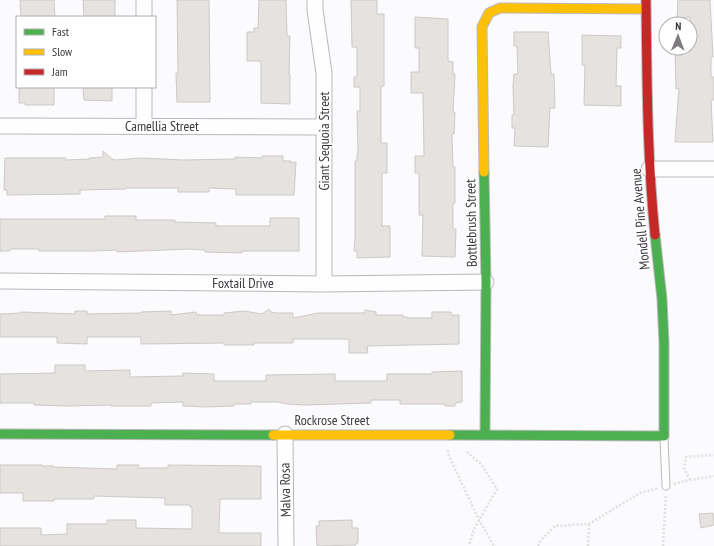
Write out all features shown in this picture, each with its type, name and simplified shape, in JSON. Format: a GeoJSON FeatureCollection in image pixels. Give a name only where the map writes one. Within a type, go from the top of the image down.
{"type":"FeatureCollection","features":[{"type":"Feature","properties":{"kind":"street"},"geometry":{"type":"LineString","coordinates":[[144,0],[144,16]]}},
{"type":"Feature","properties":{"kind":"street","name":"Giant Sequoia Street"},"geometry":{"type":"LineString","coordinates":[[315,0],[315,10],[324,73],[324,284]]}},
{"type":"Feature","properties":{"kind":"street","name":"Bottlebrush Street"},"geometry":{"type":"LineString","coordinates":[[485,434],[486,282],[482,27],[489,13],[500,8],[646,5]]}},
{"type":"Feature","properties":{"kind":"street","name":"Mondell Pine Avenue"},"geometry":{"type":"LineString","coordinates":[[646,5],[649,168],[662,299],[664,343],[664,436]]}},
{"type":"Feature","properties":{"kind":"street"},"geometry":{"type":"LineString","coordinates":[[144,88],[144,126]]}},
{"type":"Feature","properties":{"kind":"street","name":"Camellia Street"},"geometry":{"type":"LineString","coordinates":[[0,126],[324,128]]}},
{"type":"Feature","properties":{"kind":"street"},"geometry":{"type":"LineString","coordinates":[[649,168],[714,169]]}},
{"type":"Feature","properties":{"kind":"street","name":"Foxtail Drive"},"geometry":{"type":"LineString","coordinates":[[0,281],[324,284],[486,282]]}},
{"type":"Feature","properties":{"kind":"street","name":"Rockrose Street"},"geometry":{"type":"LineString","coordinates":[[0,434],[485,434],[664,436]]}},
{"type":"Feature","properties":{"kind":"street","name":"Malva Rosa"},"geometry":{"type":"LineString","coordinates":[[284,434],[286,546]]}},
{"type":"Feature","properties":{"kind":"lane"},"geometry":{"type":"LineString","coordinates":[[664,436],[666,486]]}},
{"type":"Feature","properties":{"kind":"path"},"geometry":{"type":"LineString","coordinates":[[447,434],[449,456],[479,520],[494,546]]}},
{"type":"Feature","properties":{"kind":"path"},"geometry":{"type":"LineString","coordinates":[[464,449],[481,464],[497,489],[474,529],[469,546]]}},
{"type":"Feature","properties":{"kind":"path"},"geometry":{"type":"LineString","coordinates":[[690,480],[684,468],[686,457],[714,455]]}},
{"type":"Feature","properties":{"kind":"path"},"geometry":{"type":"LineString","coordinates":[[538,546],[541,540],[555,526],[589,524],[640,493],[690,480],[714,476]]}},
{"type":"Feature","properties":{"kind":"path"},"geometry":{"type":"LineString","coordinates":[[663,546],[666,486]]}},
{"type":"Feature","properties":{"kind":"path"},"geometry":{"type":"LineString","coordinates":[[588,546],[589,524]]}},
{"type":"Feature","properties":{"kind":"building"},"geometry":{"type":"Polygon","coordinates":[[[20,0],[54,0],[55,16],[21,16],[20,0]]]}},
{"type":"Feature","properties":{"kind":"building"},"geometry":{"type":"Polygon","coordinates":[[[83,0],[115,0],[115,16],[84,16],[83,0]]]}},
{"type":"Feature","properties":{"kind":"building"},"geometry":{"type":"Polygon","coordinates":[[[177,0],[209,0],[210,102],[177,102],[177,0]]]}},
{"type":"Feature","properties":{"kind":"building"},"geometry":{"type":"Polygon","coordinates":[[[259,0],[286,0],[287,36],[290,36],[290,104],[261,103],[261,61],[247,61],[247,32],[254,32],[254,28],[258,28],[259,0]]]}},
{"type":"Feature","properties":{"kind":"building"},"geometry":{"type":"Polygon","coordinates":[[[351,0],[377,0],[377,14],[384,14],[384,86],[381,86],[381,143],[387,143],[387,173],[382,173],[382,226],[390,226],[390,257],[357,258],[357,251],[354,251],[355,161],[357,161],[358,154],[357,111],[360,111],[360,87],[354,87],[354,77],[357,77],[357,47],[352,47],[351,0]]]}},
{"type":"Feature","properties":{"kind":"building"},"geometry":{"type":"Polygon","coordinates":[[[678,0],[710,0],[713,57],[711,57],[711,77],[714,77],[714,100],[711,100],[713,142],[675,142],[679,88],[676,89],[675,56],[698,56],[698,16],[677,16],[678,0]]]}},
{"type":"Feature","properties":{"kind":"building"},"geometry":{"type":"Polygon","coordinates":[[[415,17],[448,19],[448,61],[453,62],[453,74],[455,74],[453,112],[455,112],[454,134],[452,134],[453,167],[455,167],[453,229],[456,229],[455,257],[422,256],[423,215],[419,215],[419,173],[415,173],[415,156],[424,156],[423,93],[411,93],[411,72],[419,72],[419,48],[415,48],[415,17]]]}},
{"type":"Feature","properties":{"kind":"building"},"geometry":{"type":"Polygon","coordinates":[[[514,32],[548,32],[551,74],[554,74],[555,108],[550,108],[548,147],[514,146],[515,128],[512,128],[512,115],[514,115],[513,85],[514,74],[518,74],[517,46],[514,46],[514,32]]]}},
{"type":"Feature","properties":{"kind":"building"},"geometry":{"type":"Polygon","coordinates":[[[582,35],[621,36],[621,48],[617,48],[616,86],[621,86],[621,106],[584,105],[585,65],[582,65],[582,35]]]}},
{"type":"Feature","properties":{"kind":"building"},"geometry":{"type":"Polygon","coordinates":[[[54,88],[54,105],[25,105],[25,103],[19,103],[19,89],[54,88]]]}},
{"type":"Feature","properties":{"kind":"building"},"geometry":{"type":"Polygon","coordinates":[[[83,88],[112,88],[112,101],[84,100],[83,88]]]}},
{"type":"Feature","properties":{"kind":"building"},"geometry":{"type":"Polygon","coordinates":[[[103,151],[112,159],[116,160],[141,158],[184,160],[235,159],[235,157],[262,158],[262,156],[283,156],[283,161],[291,161],[291,163],[296,162],[294,195],[236,195],[236,189],[209,188],[209,192],[178,192],[178,188],[125,188],[80,190],[80,194],[7,195],[7,190],[4,190],[5,158],[66,158],[66,160],[90,159],[89,158],[103,157],[103,151]]]}},
{"type":"Feature","properties":{"kind":"building"},"geometry":{"type":"Polygon","coordinates":[[[105,216],[136,216],[136,220],[175,220],[175,222],[216,223],[216,226],[270,226],[270,218],[299,218],[299,251],[242,251],[242,253],[205,252],[205,250],[188,249],[117,252],[117,250],[39,251],[39,249],[10,249],[10,251],[0,251],[0,219],[105,219],[105,216]]]}},
{"type":"Feature","properties":{"kind":"building"},"geometry":{"type":"Polygon","coordinates":[[[269,309],[271,312],[275,313],[293,313],[293,318],[318,313],[365,313],[365,310],[376,312],[376,315],[403,315],[403,317],[407,318],[432,318],[432,312],[451,312],[451,315],[459,315],[459,344],[367,346],[368,353],[349,353],[349,339],[293,339],[293,343],[224,345],[224,343],[141,344],[141,337],[87,337],[87,344],[57,343],[57,337],[0,337],[0,314],[21,312],[75,314],[75,311],[87,311],[87,314],[171,311],[171,315],[196,312],[196,314],[200,315],[224,315],[224,313],[244,311],[262,314],[269,309]]]}},
{"type":"Feature","properties":{"kind":"building"},"geometry":{"type":"Polygon","coordinates":[[[55,365],[85,365],[85,371],[130,370],[130,377],[183,376],[183,373],[214,374],[214,381],[266,381],[266,375],[335,374],[335,381],[387,381],[387,374],[432,374],[432,372],[462,371],[462,402],[455,403],[455,406],[445,406],[445,404],[400,404],[400,400],[371,400],[371,403],[305,405],[277,402],[251,402],[251,404],[234,404],[234,406],[205,407],[183,406],[183,402],[151,403],[151,406],[68,406],[34,405],[34,403],[0,403],[0,374],[55,373],[55,365]]]}},
{"type":"Feature","properties":{"kind":"building"},"geometry":{"type":"Polygon","coordinates":[[[0,465],[42,465],[54,467],[117,469],[117,465],[139,465],[138,468],[168,468],[168,465],[261,466],[261,499],[220,499],[219,533],[261,533],[261,546],[0,546],[0,528],[41,528],[41,535],[67,534],[67,524],[107,524],[107,520],[136,520],[136,528],[192,529],[192,507],[190,507],[190,505],[165,505],[165,498],[94,496],[94,499],[23,501],[23,493],[0,493],[0,465]]]}},
{"type":"Feature","properties":{"kind":"building"},"geometry":{"type":"Polygon","coordinates":[[[713,513],[714,525],[701,528],[699,514],[713,513]]]}},
{"type":"Feature","properties":{"kind":"building"},"geometry":{"type":"Polygon","coordinates":[[[352,520],[352,528],[358,528],[358,543],[356,543],[356,545],[317,546],[316,526],[319,526],[319,521],[352,520]]]}},
{"type":"Feature","properties":{"kind":"traffic: fast"},"geometry":{"type":"LineString","coordinates":[[484,172],[486,282],[485,434]]}},
{"type":"Feature","properties":{"kind":"traffic: fast"},"geometry":{"type":"LineString","coordinates":[[450,435],[664,436],[664,343],[662,299],[655,235]]}},
{"type":"Feature","properties":{"kind":"traffic: fast"},"geometry":{"type":"LineString","coordinates":[[0,434],[273,435]]}},
{"type":"Feature","properties":{"kind":"traffic: slow"},"geometry":{"type":"LineString","coordinates":[[484,172],[482,27],[489,13],[500,8],[646,9]]}},
{"type":"Feature","properties":{"kind":"traffic: slow"},"geometry":{"type":"LineString","coordinates":[[273,435],[450,435]]}},
{"type":"Feature","properties":{"kind":"traffic: jam"},"geometry":{"type":"LineString","coordinates":[[646,0],[649,147],[655,235]]}}]}
